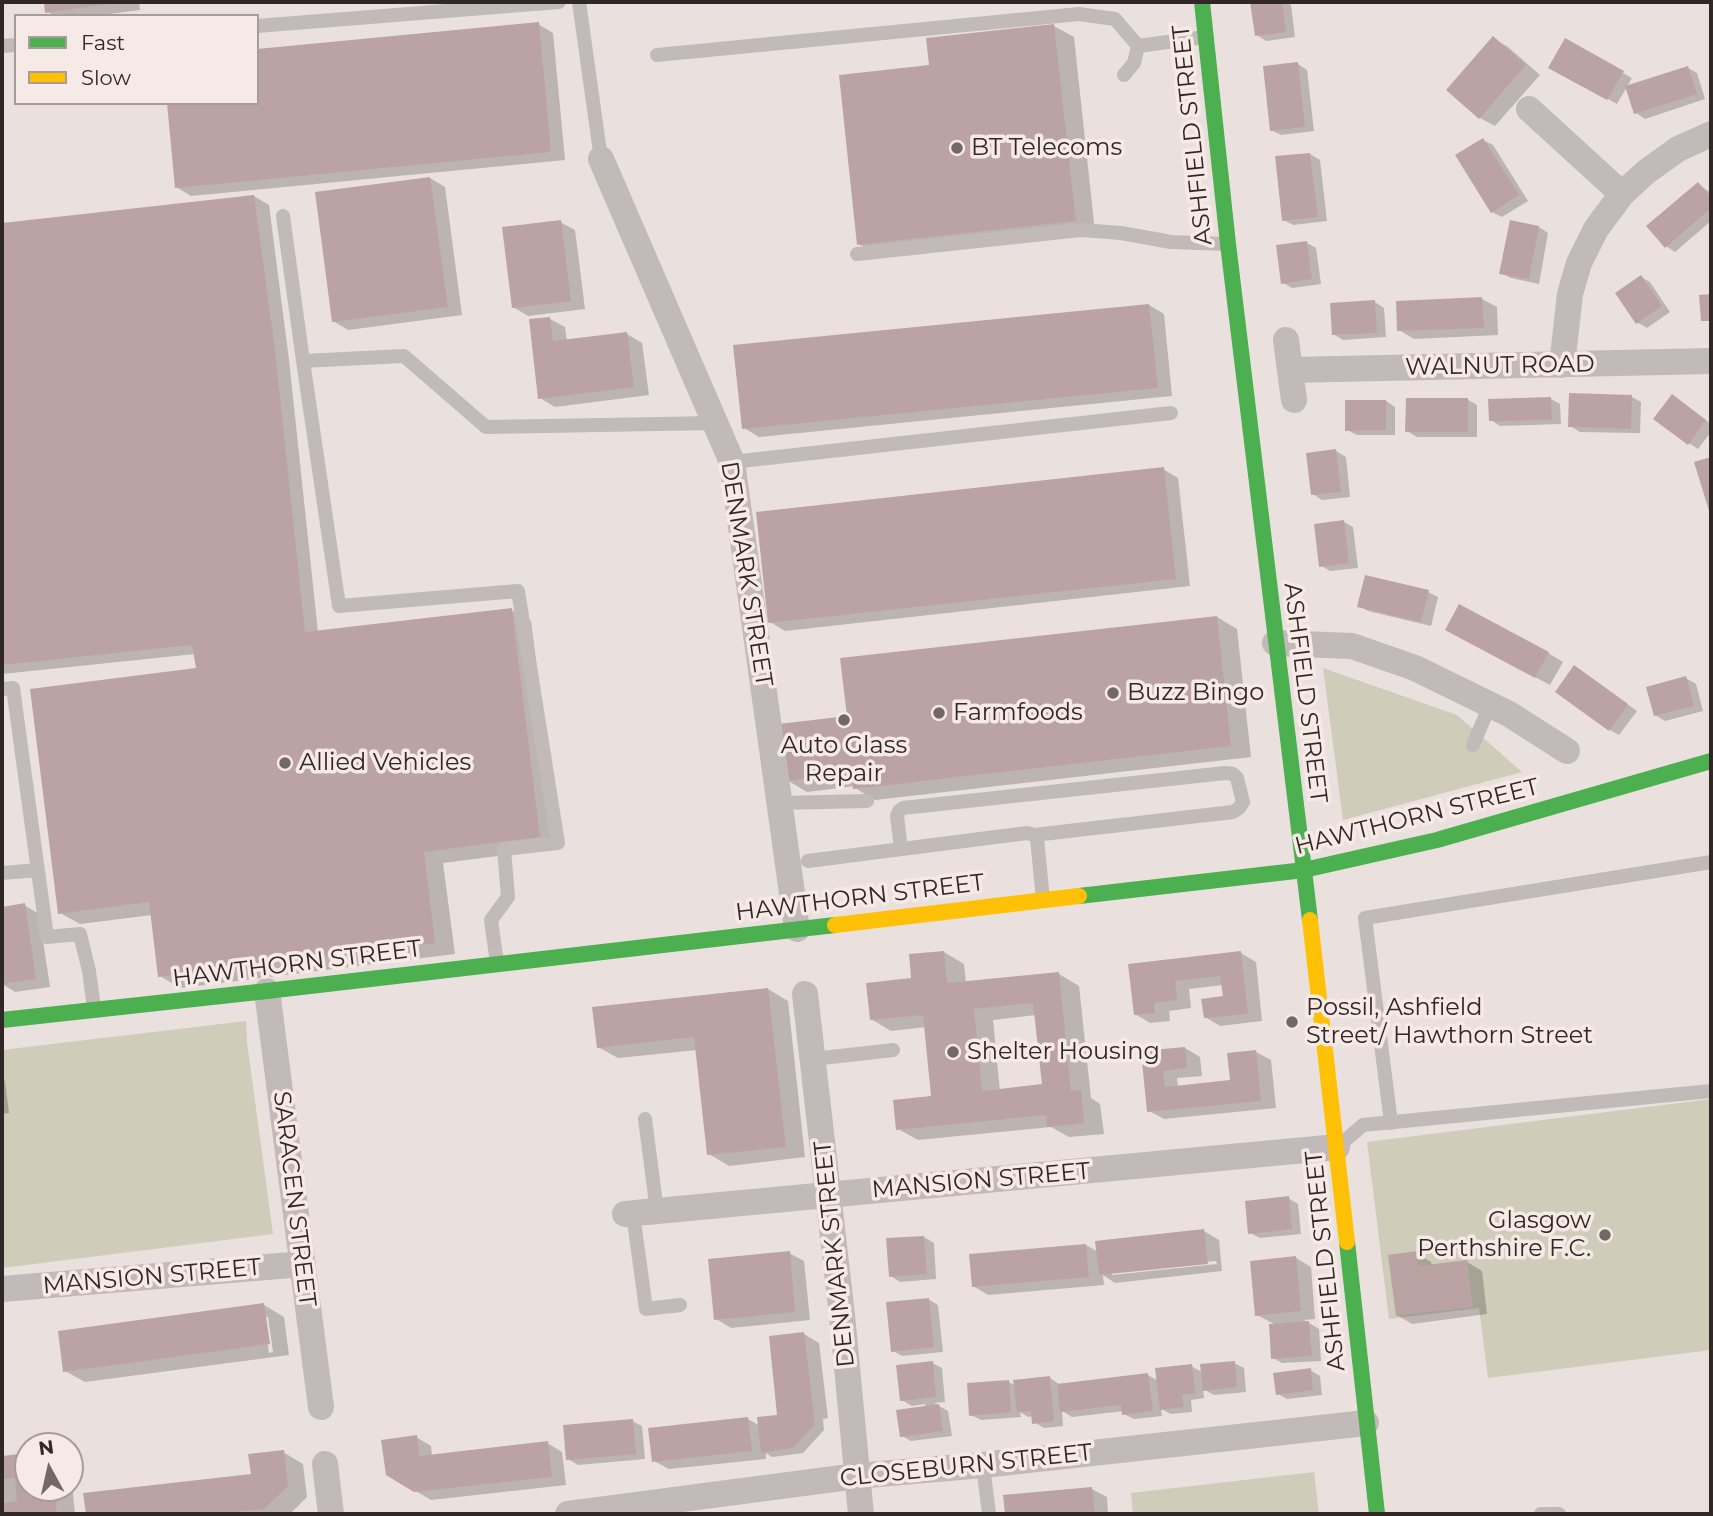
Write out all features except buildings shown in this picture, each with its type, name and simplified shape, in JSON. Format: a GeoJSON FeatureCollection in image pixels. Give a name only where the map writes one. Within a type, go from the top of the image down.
{"type":"FeatureCollection","features":[{"type":"Feature","properties":{"kind":"main road","name":"ASHFIELD STREET"},"geometry":{"type":"LineString","coordinates":[[1202,2],[1275,643],[1337,1147],[1377,1514]]}},
{"type":"Feature","properties":{"kind":"main road","name":"HAWTHORN STREET"},"geometry":{"type":"LineString","coordinates":[[2,1020],[1304,870],[1437,840],[1711,761]]}},
{"type":"Feature","properties":{"kind":"street"},"geometry":{"type":"LineString","coordinates":[[1530,109],[1622,194]]}},
{"type":"Feature","properties":{"kind":"street"},"geometry":{"type":"LineString","coordinates":[[1562,365],[1570,294],[1578,263],[1596,229],[1622,194],[1646,172],[1678,149],[1711,134]]}},
{"type":"Feature","properties":{"kind":"street","name":"DENMARK STREET"},"geometry":{"type":"LineString","coordinates":[[601,159],[732,462],[797,929]]}},
{"type":"Feature","properties":{"kind":"street"},"geometry":{"type":"LineString","coordinates":[[1286,340],[1294,400]]}},
{"type":"Feature","properties":{"kind":"street","name":"WALNUT ROAD"},"geometry":{"type":"LineString","coordinates":[[1290,370],[1711,361]]}},
{"type":"Feature","properties":{"kind":"street"},"geometry":{"type":"LineString","coordinates":[[1275,643],[1352,646],[1415,667],[1509,715],[1567,751]]}},
{"type":"Feature","properties":{"kind":"street","name":"SARACEN STREET"},"geometry":{"type":"LineString","coordinates":[[267,991],[321,1407]]}},
{"type":"Feature","properties":{"kind":"street","name":"DENMARK STREET"},"geometry":{"type":"LineString","coordinates":[[805,994],[842,1315],[861,1514]]}},
{"type":"Feature","properties":{"kind":"street","name":"MANSION STREET"},"geometry":{"type":"LineString","coordinates":[[638,1213],[1337,1147]]}},
{"type":"Feature","properties":{"kind":"street","name":"MANSION STREET"},"geometry":{"type":"LineString","coordinates":[[10,1288],[303,1264]]}},
{"type":"Feature","properties":{"kind":"street","name":"CLOSEBURN STREET"},"geometry":{"type":"LineString","coordinates":[[584,1514],[857,1476],[984,1465],[1366,1423]]}},
{"type":"Feature","properties":{"kind":"street"},"geometry":{"type":"LineString","coordinates":[[325,1464],[331,1514]]}},
{"type":"Feature","properties":{"kind":"lane"},"geometry":{"type":"LineString","coordinates":[[259,26],[559,2]]}},
{"type":"Feature","properties":{"kind":"lane"},"geometry":{"type":"LineString","coordinates":[[579,2],[601,159]]}},
{"type":"Feature","properties":{"kind":"lane"},"geometry":{"type":"LineString","coordinates":[[657,55],[1079,15],[1115,19],[1138,46]]}},
{"type":"Feature","properties":{"kind":"lane"},"geometry":{"type":"LineString","coordinates":[[1138,46],[1205,37]]}},
{"type":"Feature","properties":{"kind":"lane"},"geometry":{"type":"LineString","coordinates":[[1124,75],[1134,63],[1138,46]]}},
{"type":"Feature","properties":{"kind":"lane"},"geometry":{"type":"LineString","coordinates":[[283,216],[339,606],[518,591],[558,843],[504,849],[508,897],[491,920],[497,964]]}},
{"type":"Feature","properties":{"kind":"lane"},"geometry":{"type":"LineString","coordinates":[[857,254],[1081,230],[1121,233],[1171,242],[1228,244]]}},
{"type":"Feature","properties":{"kind":"lane"},"geometry":{"type":"LineString","coordinates":[[303,361],[404,356],[486,427],[715,423]]}},
{"type":"Feature","properties":{"kind":"lane"},"geometry":{"type":"LineString","coordinates":[[732,462],[1171,413]]}},
{"type":"Feature","properties":{"kind":"lane"},"geometry":{"type":"LineString","coordinates":[[2,689],[13,688],[47,937],[80,934],[89,971],[94,1010]]}},
{"type":"Feature","properties":{"kind":"lane"},"geometry":{"type":"LineString","coordinates":[[1473,745],[1490,705]]}},
{"type":"Feature","properties":{"kind":"lane"},"geometry":{"type":"LineString","coordinates":[[808,861],[1027,833],[1034,835],[1233,812],[1240,808],[1243,802],[1237,778],[1233,774],[1225,773],[903,808],[897,816],[901,849]]}},
{"type":"Feature","properties":{"kind":"lane"},"geometry":{"type":"LineString","coordinates":[[780,803],[867,801]]}},
{"type":"Feature","properties":{"kind":"lane"},"geometry":{"type":"LineString","coordinates":[[1034,835],[1037,839],[1044,900]]}},
{"type":"Feature","properties":{"kind":"lane"},"geometry":{"type":"LineString","coordinates":[[1391,1123],[1365,918],[1711,862]]}},
{"type":"Feature","properties":{"kind":"lane"},"geometry":{"type":"LineString","coordinates":[[2,873],[38,870]]}},
{"type":"Feature","properties":{"kind":"lane"},"geometry":{"type":"LineString","coordinates":[[813,1059],[893,1050]]}},
{"type":"Feature","properties":{"kind":"lane"},"geometry":{"type":"LineString","coordinates":[[1337,1147],[1363,1125],[1711,1091]]}},
{"type":"Feature","properties":{"kind":"lane"},"geometry":{"type":"LineString","coordinates":[[645,1119],[638,1213],[646,1309],[680,1305]]}},
{"type":"Feature","properties":{"kind":"lane"},"geometry":{"type":"LineString","coordinates":[[984,1465],[989,1514]]}},
{"type":"Feature","properties":{"kind":"lane"},"geometry":{"type":"LineString","coordinates":[[1541,1514],[1559,1514]]}},
{"type":"Feature","properties":{"kind":"shaded area"},"geometry":{"type":"Polygon","coordinates":[[[1323,668],[1457,715],[1522,772],[1343,820],[1323,668]]]}},
{"type":"Feature","properties":{"kind":"shaded area"},"geometry":{"type":"Polygon","coordinates":[[[246,1021],[273,1234],[2,1268],[2,1050],[246,1021]]]}},
{"type":"Feature","properties":{"kind":"shaded area"},"geometry":{"type":"Polygon","coordinates":[[[1711,1099],[1711,1350],[1488,1378],[1479,1308],[1389,1319],[1367,1142],[1711,1099]]]}},
{"type":"Feature","properties":{"kind":"shaded area"},"geometry":{"type":"Polygon","coordinates":[[[1314,1472],[1319,1514],[1133,1514],[1131,1493],[1314,1472]]]}},
{"type":"Feature","properties":{"kind":"traffic: fast"},"geometry":{"type":"LineString","coordinates":[[1202,2],[1228,244],[1310,920]]}},
{"type":"Feature","properties":{"kind":"traffic: fast"},"geometry":{"type":"LineString","coordinates":[[1079,896],[1304,870],[1437,840],[1711,761]]}},
{"type":"Feature","properties":{"kind":"traffic: fast"},"geometry":{"type":"LineString","coordinates":[[2,1020],[835,925]]}},
{"type":"Feature","properties":{"kind":"traffic: fast"},"geometry":{"type":"LineString","coordinates":[[1347,1242],[1377,1514]]}},
{"type":"Feature","properties":{"kind":"traffic: slow"},"geometry":{"type":"LineString","coordinates":[[835,925],[1079,896]]}},
{"type":"Feature","properties":{"kind":"traffic: slow"},"geometry":{"type":"LineString","coordinates":[[1310,920],[1347,1242]]}},
{"type":"Feature","properties":{"kind":"place","name":"BT Telecoms"},"geometry":{"type":"Point","coordinates":[957,148]}},
{"type":"Feature","properties":{"kind":"place","name":"Buzz Bingo"},"geometry":{"type":"Point","coordinates":[1113,693]}},
{"type":"Feature","properties":{"kind":"place","name":"Farmfoods"},"geometry":{"type":"Point","coordinates":[939,713]}},
{"type":"Feature","properties":{"kind":"place","name":"Auto Glass Repair"},"geometry":{"type":"Point","coordinates":[844,720]}},
{"type":"Feature","properties":{"kind":"place","name":"Allied Vehicles"},"geometry":{"type":"Point","coordinates":[285,763]}},
{"type":"Feature","properties":{"kind":"place","name":"Possil, Ashfield Street/ Hawthorn Street"},"geometry":{"type":"Point","coordinates":[1292,1022]}},
{"type":"Feature","properties":{"kind":"place","name":"Shelter Housing"},"geometry":{"type":"Point","coordinates":[953,1052]}},
{"type":"Feature","properties":{"kind":"place","name":"Glasgow Perthshire F.C."},"geometry":{"type":"Point","coordinates":[1605,1235]}}]}
